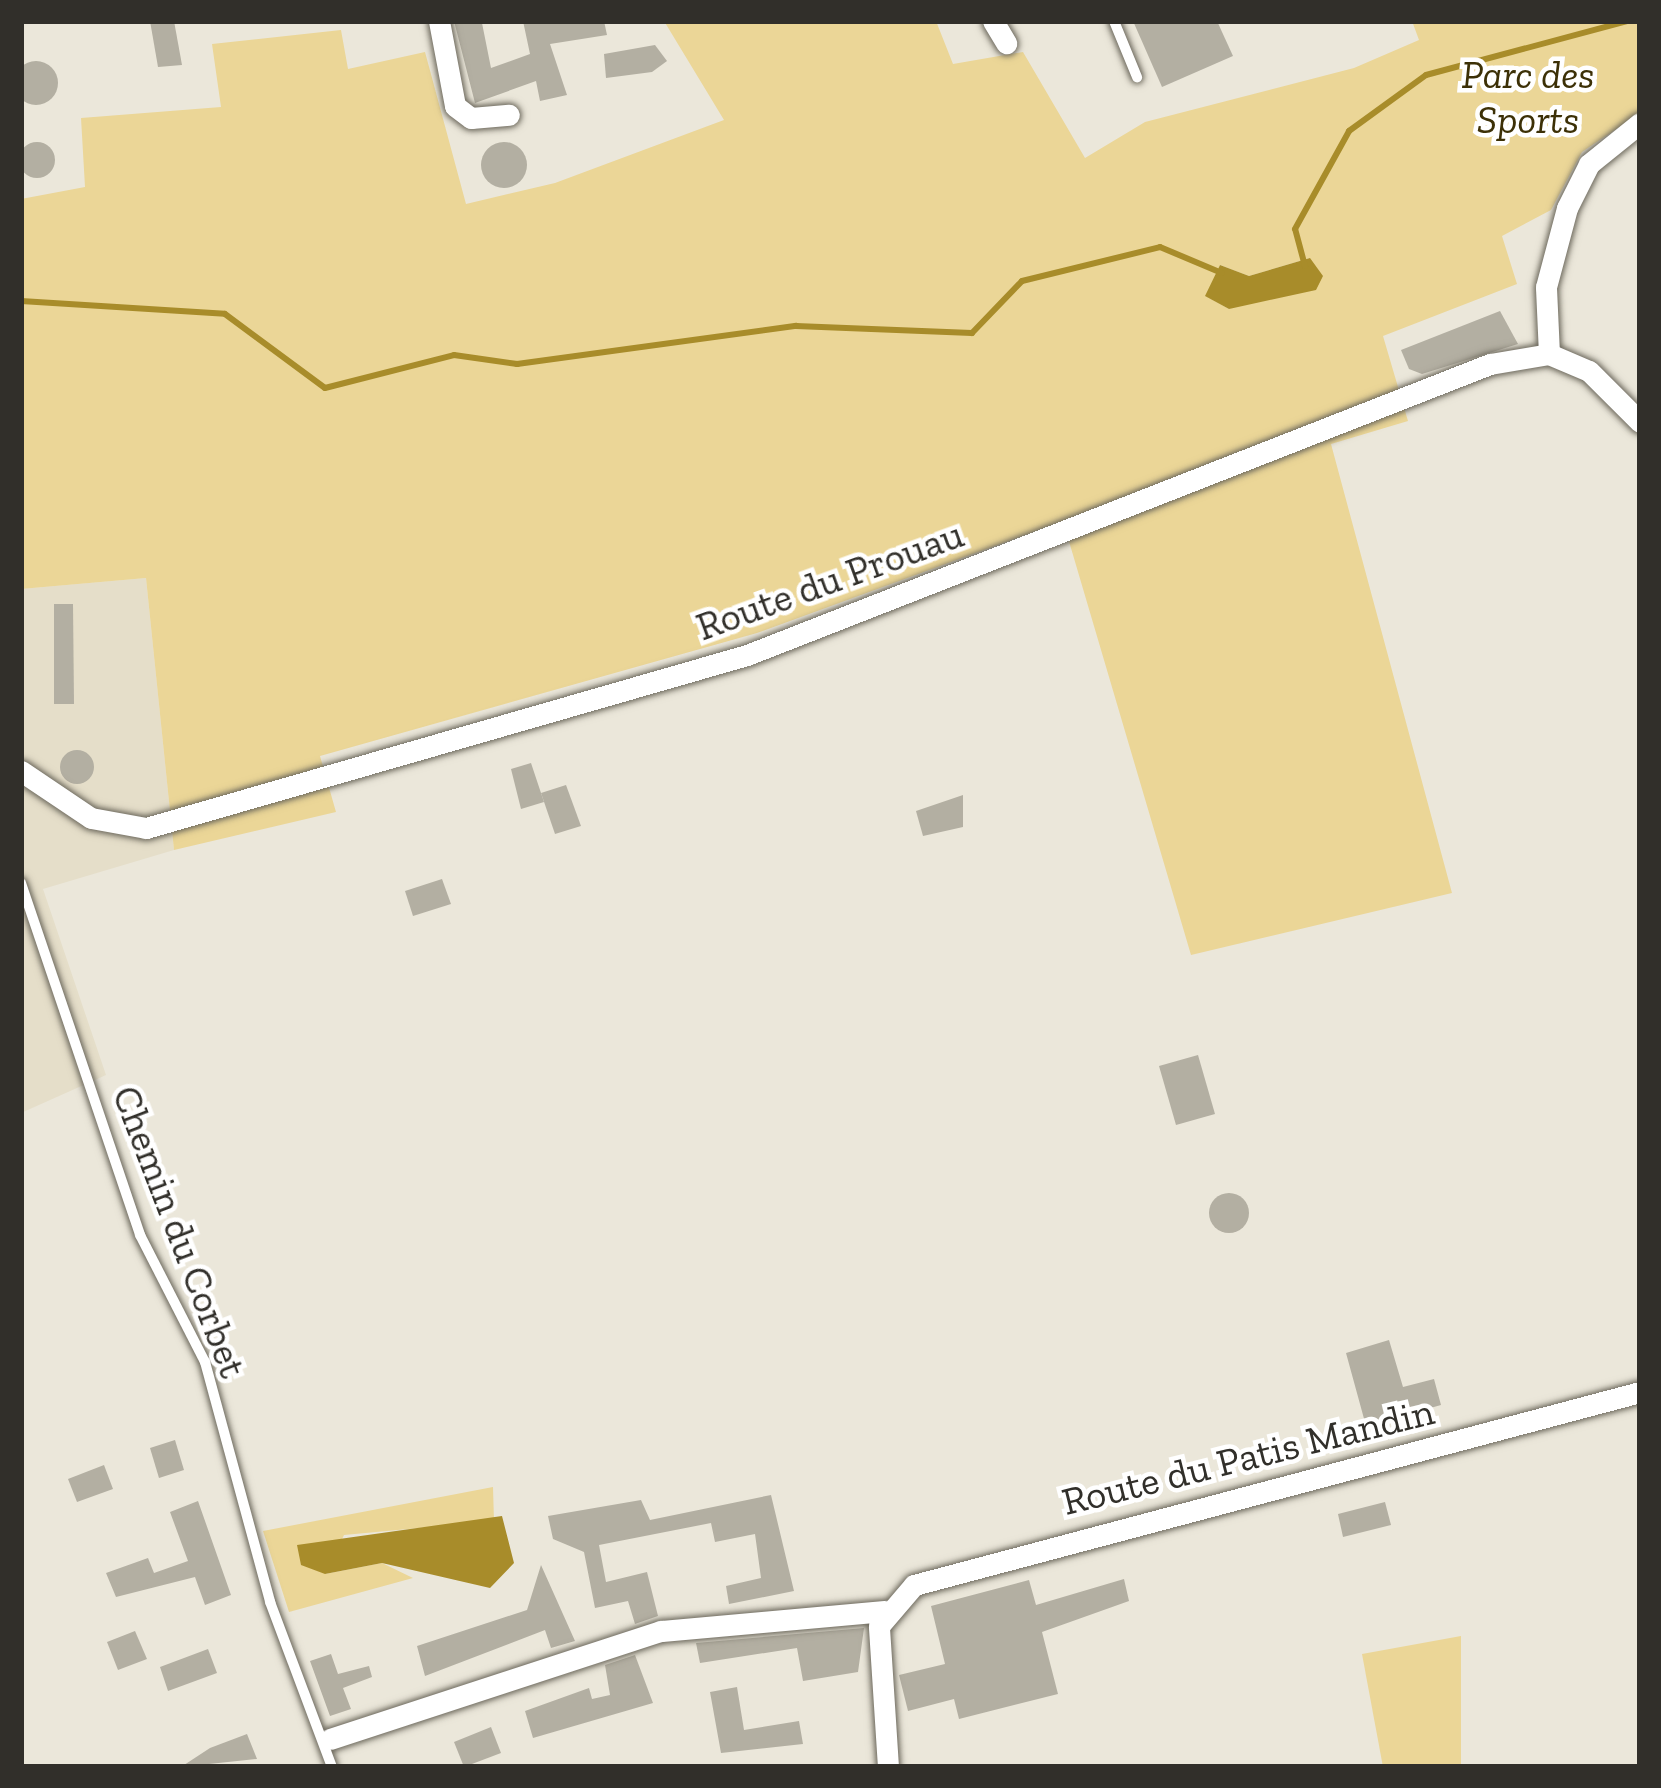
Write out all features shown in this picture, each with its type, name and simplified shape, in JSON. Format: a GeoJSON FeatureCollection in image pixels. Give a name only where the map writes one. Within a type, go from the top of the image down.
{"type":"FeatureCollection","features":[{"type":"Feature","properties":{"kind":"street"},"geometry":{"type":"LineString","coordinates":[[439,21],[454,106],[471,118],[509,115]]}},
{"type":"Feature","properties":{"kind":"street"},"geometry":{"type":"LineString","coordinates":[[993,21],[1006,44]]}},
{"type":"Feature","properties":{"kind":"street"},"geometry":{"type":"LineString","coordinates":[[1640,123],[1589,164],[1567,208],[1546,287],[1549,354],[1589,371],[1640,422]]}},
{"type":"Feature","properties":{"kind":"street","name":"Route du Prouau"},"geometry":{"type":"LineString","coordinates":[[21,771],[91,818],[146,828],[747,656],[1490,364],[1549,354]]}},
{"type":"Feature","properties":{"kind":"street","name":"Route du Patis Mandin"},"geometry":{"type":"LineString","coordinates":[[885,1611],[914,1585],[1640,1392]]}},
{"type":"Feature","properties":{"kind":"street"},"geometry":{"type":"LineString","coordinates":[[330,1739],[662,1631],[885,1611],[874,1671],[888,1767]]}},
{"type":"Feature","properties":{"kind":"lane"},"geometry":{"type":"LineString","coordinates":[[1114,21],[1137,76]]}},
{"type":"Feature","properties":{"kind":"lane","name":"Chemin du Corbet"},"geometry":{"type":"LineString","coordinates":[[21,883],[140,1235],[205,1363],[270,1601],[330,1739],[332,1767]]}},
{"type":"Feature","properties":{"kind":"shaded area"},"geometry":{"type":"Polygon","coordinates":[[[1310,258],[1323,276],[1316,290],[1229,309],[1205,296],[1220,265],[1249,276],[1310,258]]]}},
{"type":"Feature","properties":{"kind":"shaded area"},"geometry":{"type":"Polygon","coordinates":[[[146,578],[174,850],[43,889],[106,1075],[21,1113],[21,589],[146,578]]]}},
{"type":"Feature","properties":{"kind":"shaded area"},"geometry":{"type":"Polygon","coordinates":[[[502,1516],[514,1563],[490,1588],[382,1563],[325,1574],[301,1565],[297,1545],[502,1516]]]}},
{"type":"Feature","properties":{"kind":"green space","name":"Parc des Sports"},"geometry":{"type":"Polygon","coordinates":[[[664,21],[936,21],[953,64],[1023,52],[1085,158],[1145,122],[1354,68],[1419,40],[1412,21],[1640,21],[1640,113],[1582,152],[1551,210],[1502,236],[1517,284],[1383,336],[1408,421],[1331,444],[1452,893],[1191,955],[1063,521],[757,633],[320,756],[336,812],[174,850],[146,578],[21,589],[21,199],[85,187],[81,118],[221,107],[212,44],[341,30],[348,69],[425,52],[466,204],[555,183],[724,120],[664,21]],[[1310,258],[1249,276],[1220,265],[1206,296],[1229,309],[1310,258]]]}},
{"type":"Feature","properties":{"kind":"green space"},"geometry":{"type":"Polygon","coordinates":[[[493,1487],[494,1521],[344,1535],[325,1574],[382,1563],[413,1578],[289,1612],[263,1531],[493,1487]]]}},
{"type":"Feature","properties":{"kind":"green space"},"geometry":{"type":"Polygon","coordinates":[[[1461,1636],[1461,1767],[1383,1767],[1362,1654],[1461,1636]]]}},
{"type":"Feature","properties":{"kind":"building"},"geometry":{"type":"Polygon","coordinates":[[[150,21],[174,21],[182,65],[158,67],[150,21]]]}},
{"type":"Feature","properties":{"kind":"building"},"geometry":{"type":"Polygon","coordinates":[[[454,21],[482,23],[491,68],[530,54],[523,21],[604,21],[607,35],[550,44],[567,95],[540,101],[536,81],[475,103],[454,21]]]}},
{"type":"Feature","properties":{"kind":"building"},"geometry":{"type":"Polygon","coordinates":[[[1133,21],[1217,21],[1233,56],[1162,87],[1133,21]]]}},
{"type":"Feature","properties":{"kind":"building"},"geometry":{"type":"Polygon","coordinates":[[[655,45],[667,61],[652,72],[606,78],[604,54],[655,45]]]}},
{"type":"Feature","properties":{"kind":"building"},"geometry":{"type":"Polygon","coordinates":[[[36,61],[51,68],[58,83],[51,98],[36,105],[21,98],[14,83],[21,68],[36,61]]]}},
{"type":"Feature","properties":{"kind":"building"},"geometry":{"type":"Polygon","coordinates":[[[37,142],[50,147],[55,160],[50,173],[37,178],[24,173],[19,160],[24,147],[37,142]]]}},
{"type":"Feature","properties":{"kind":"building"},"geometry":{"type":"Polygon","coordinates":[[[504,142],[520,149],[527,165],[520,181],[504,188],[488,181],[481,165],[488,149],[504,142]]]}},
{"type":"Feature","properties":{"kind":"building"},"geometry":{"type":"Polygon","coordinates":[[[1500,311],[1518,344],[1422,374],[1409,369],[1401,350],[1500,311]]]}},
{"type":"Feature","properties":{"kind":"building"},"geometry":{"type":"Polygon","coordinates":[[[54,604],[73,604],[74,704],[54,704],[54,604]]]}},
{"type":"Feature","properties":{"kind":"building"},"geometry":{"type":"Polygon","coordinates":[[[77,750],[89,755],[94,767],[89,779],[77,784],[65,779],[60,767],[65,755],[77,750]]]}},
{"type":"Feature","properties":{"kind":"building"},"geometry":{"type":"Polygon","coordinates":[[[531,763],[544,802],[521,809],[511,769],[531,763]]]}},
{"type":"Feature","properties":{"kind":"building"},"geometry":{"type":"Polygon","coordinates":[[[566,785],[581,826],[555,834],[541,793],[566,785]]]}},
{"type":"Feature","properties":{"kind":"building"},"geometry":{"type":"Polygon","coordinates":[[[963,795],[963,827],[923,836],[916,811],[963,795]]]}},
{"type":"Feature","properties":{"kind":"building"},"geometry":{"type":"Polygon","coordinates":[[[442,879],[451,904],[413,916],[405,891],[442,879]]]}},
{"type":"Feature","properties":{"kind":"building"},"geometry":{"type":"Polygon","coordinates":[[[1198,1055],[1215,1114],[1176,1125],[1159,1066],[1198,1055]]]}},
{"type":"Feature","properties":{"kind":"building"},"geometry":{"type":"Polygon","coordinates":[[[1229,1193],[1243,1199],[1249,1213],[1243,1227],[1229,1233],[1215,1227],[1209,1213],[1215,1199],[1229,1193]]]}},
{"type":"Feature","properties":{"kind":"building"},"geometry":{"type":"Polygon","coordinates":[[[1389,1340],[1403,1387],[1434,1379],[1441,1405],[1366,1426],[1346,1353],[1389,1340]]]}},
{"type":"Feature","properties":{"kind":"building"},"geometry":{"type":"Polygon","coordinates":[[[175,1440],[184,1470],[159,1478],[150,1448],[175,1440]]]}},
{"type":"Feature","properties":{"kind":"building"},"geometry":{"type":"Polygon","coordinates":[[[104,1465],[113,1489],[77,1502],[68,1479],[104,1465]]]}},
{"type":"Feature","properties":{"kind":"building"},"geometry":{"type":"Polygon","coordinates":[[[771,1495],[794,1591],[729,1604],[726,1586],[761,1578],[755,1534],[715,1542],[711,1523],[599,1545],[606,1582],[647,1572],[658,1616],[635,1624],[628,1601],[595,1608],[584,1552],[553,1539],[548,1516],[641,1500],[650,1520],[771,1495]]]}},
{"type":"Feature","properties":{"kind":"building"},"geometry":{"type":"Polygon","coordinates":[[[198,1501],[231,1595],[205,1605],[195,1577],[116,1597],[106,1573],[148,1558],[154,1573],[188,1561],[170,1512],[198,1501]]]}},
{"type":"Feature","properties":{"kind":"building"},"geometry":{"type":"Polygon","coordinates":[[[1385,1502],[1391,1525],[1343,1537],[1338,1514],[1385,1502]]]}},
{"type":"Feature","properties":{"kind":"building"},"geometry":{"type":"Polygon","coordinates":[[[541,1565],[575,1641],[551,1648],[545,1630],[425,1676],[417,1646],[527,1610],[541,1565]]]}},
{"type":"Feature","properties":{"kind":"building"},"geometry":{"type":"Polygon","coordinates":[[[1124,1579],[1129,1601],[1042,1632],[1058,1694],[959,1719],[954,1699],[908,1711],[899,1675],[945,1664],[931,1606],[1029,1580],[1036,1605],[1124,1579]]]}},
{"type":"Feature","properties":{"kind":"building"},"geometry":{"type":"Polygon","coordinates":[[[864,1628],[858,1672],[803,1681],[797,1648],[700,1663],[696,1643],[864,1628]]]}},
{"type":"Feature","properties":{"kind":"building"},"geometry":{"type":"Polygon","coordinates":[[[135,1631],[147,1659],[118,1670],[107,1642],[135,1631]]]}},
{"type":"Feature","properties":{"kind":"building"},"geometry":{"type":"Polygon","coordinates":[[[208,1649],[217,1673],[168,1691],[160,1667],[208,1649]]]}},
{"type":"Feature","properties":{"kind":"building"},"geometry":{"type":"Polygon","coordinates":[[[331,1654],[338,1674],[369,1666],[372,1677],[343,1688],[351,1709],[330,1716],[310,1661],[331,1654]]]}},
{"type":"Feature","properties":{"kind":"building"},"geometry":{"type":"Polygon","coordinates":[[[635,1655],[653,1703],[533,1738],[525,1711],[589,1688],[592,1699],[610,1695],[605,1665],[635,1655]]]}},
{"type":"Feature","properties":{"kind":"building"},"geometry":{"type":"Polygon","coordinates":[[[737,1687],[744,1730],[799,1721],[803,1744],[721,1753],[710,1692],[737,1687]]]}},
{"type":"Feature","properties":{"kind":"building"},"geometry":{"type":"Polygon","coordinates":[[[491,1727],[501,1753],[464,1767],[454,1742],[491,1727]]]}},
{"type":"Feature","properties":{"kind":"building"},"geometry":{"type":"Polygon","coordinates":[[[247,1734],[257,1759],[181,1767],[210,1748],[247,1734]]]}},
{"type":"Feature","properties":{"kind":"waterway"},"geometry":{"type":"LineString","coordinates":[[1305,266],[1295,229],[1349,131],[1426,75],[1628,21]]}},
{"type":"Feature","properties":{"kind":"waterway"},"geometry":{"type":"LineString","coordinates":[[21,301],[225,314],[325,388],[454,355],[517,364],[796,326],[972,333],[1022,281],[1160,247],[1222,273]]}}]}
